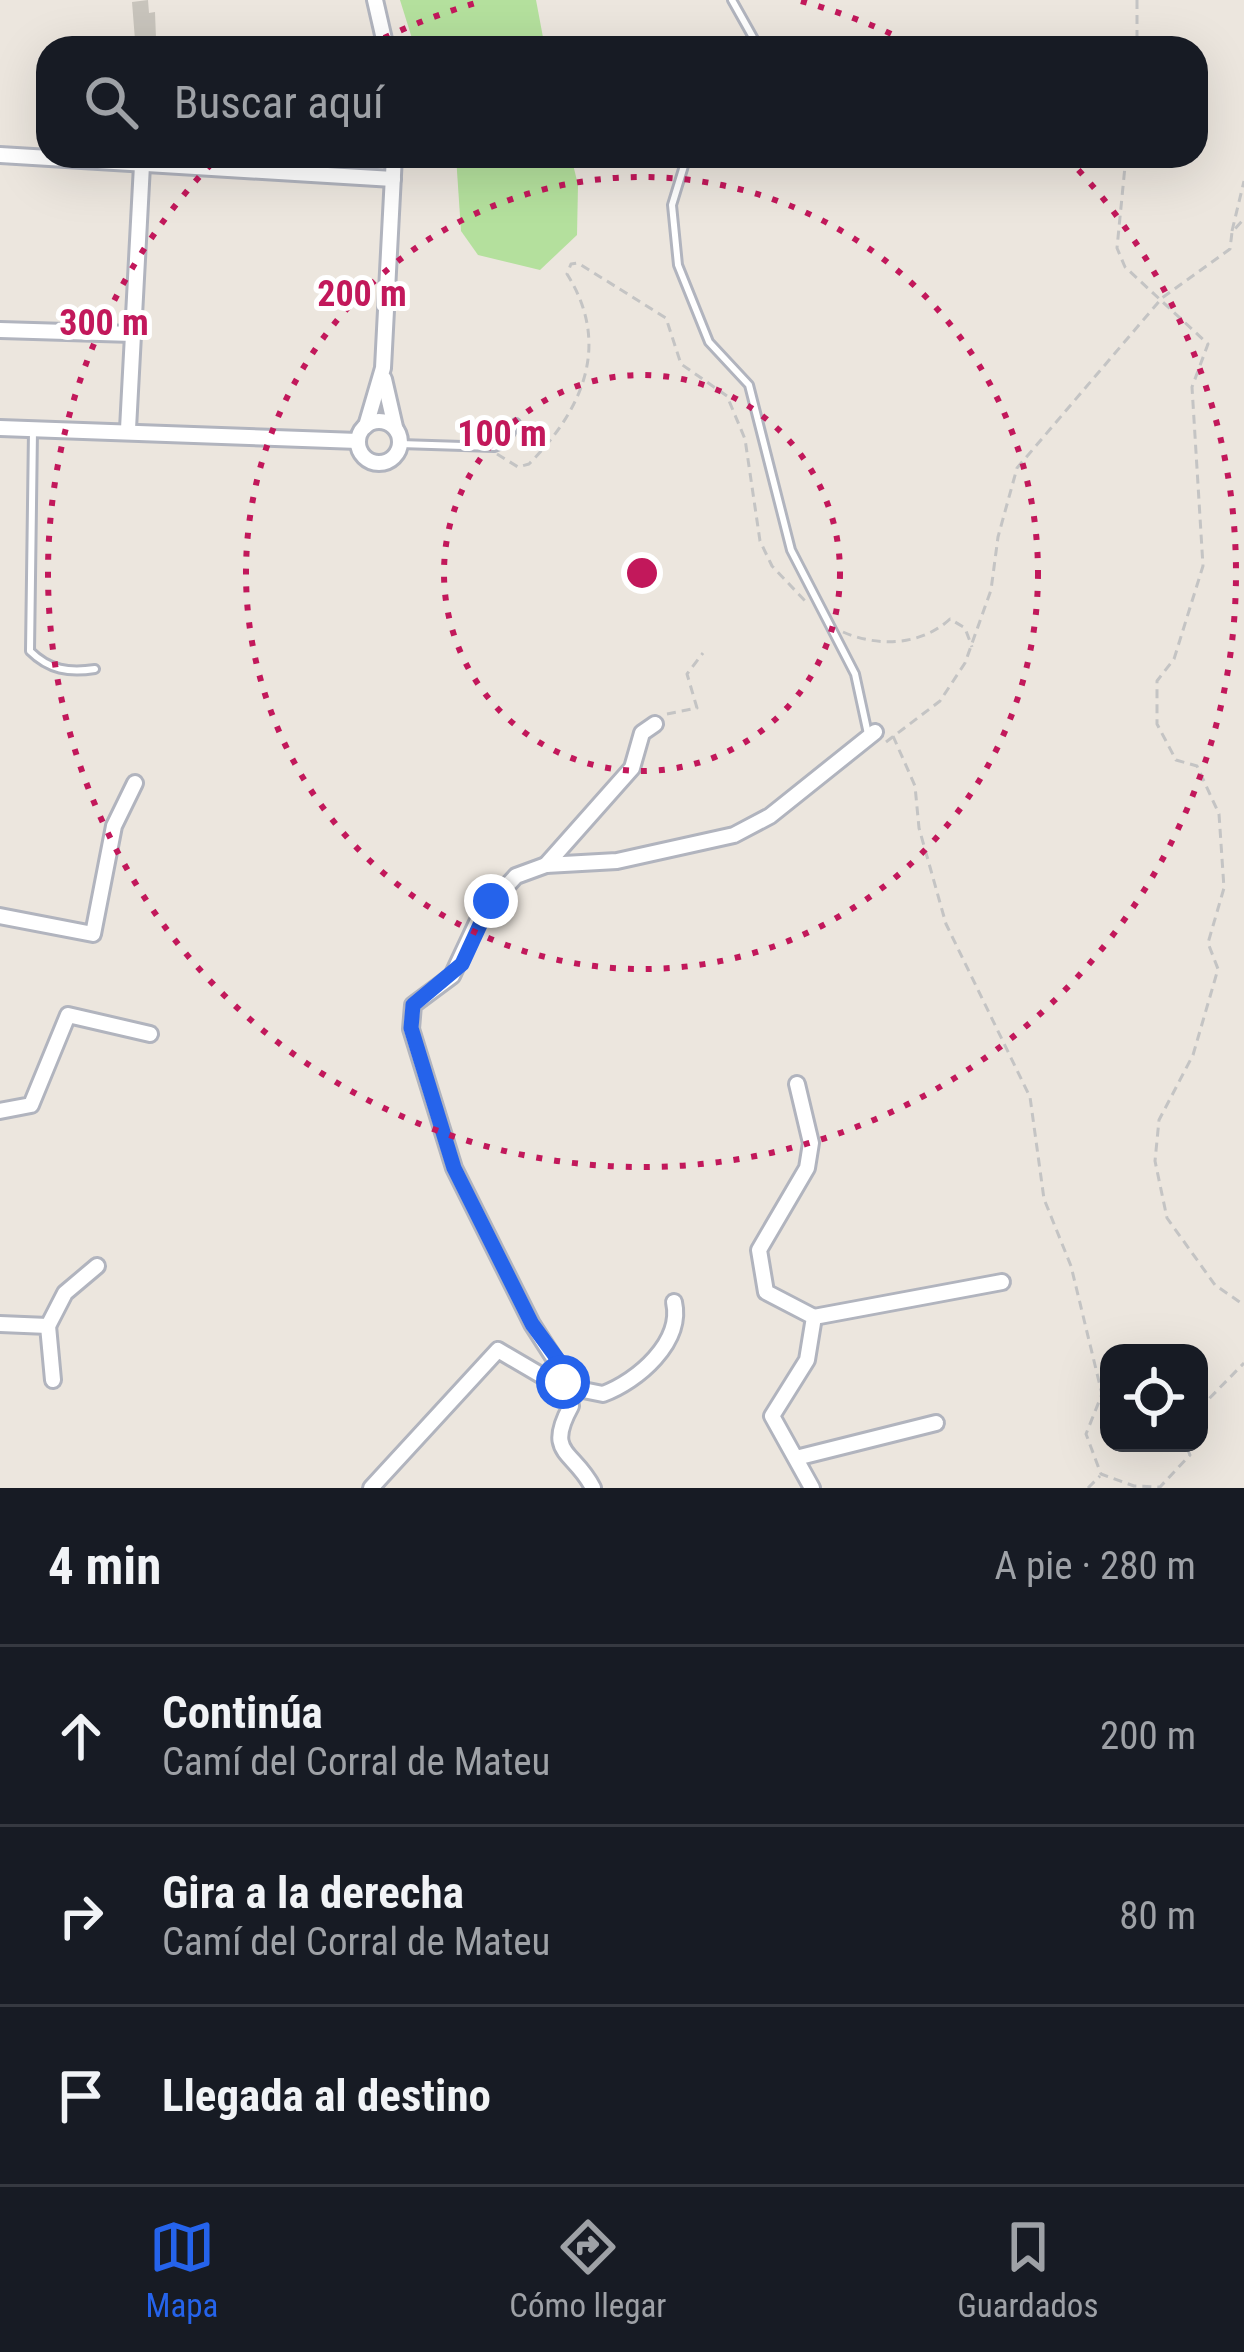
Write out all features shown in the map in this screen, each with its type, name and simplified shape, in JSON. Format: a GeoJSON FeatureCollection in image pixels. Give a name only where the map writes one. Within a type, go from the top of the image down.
{"type":"FeatureCollection","features":[{"type":"Feature","properties":{"kind":"street"},"geometry":{"type":"LineString","coordinates":[[374,0],[383,36]]}},
{"type":"Feature","properties":{"kind":"street"},"geometry":{"type":"LineString","coordinates":[[0,155],[36,157]]}},
{"type":"Feature","properties":{"kind":"street"},"geometry":{"type":"LineString","coordinates":[[128,429],[142,168]]}},
{"type":"Feature","properties":{"kind":"street"},"geometry":{"type":"LineString","coordinates":[[214,168],[393,178]]}},
{"type":"Feature","properties":{"kind":"street"},"geometry":{"type":"LineString","coordinates":[[383,368],[358,441],[362,455],[382,464],[394,457],[398,437],[387,410],[383,368],[393,168]]}},
{"type":"Feature","properties":{"kind":"street"},"geometry":{"type":"LineString","coordinates":[[0,330],[133,334]]}},
{"type":"Feature","properties":{"kind":"street"},"geometry":{"type":"LineString","coordinates":[[366,426],[379,421],[398,437]]}},
{"type":"Feature","properties":{"kind":"street"},"geometry":{"type":"LineString","coordinates":[[0,428],[114,435],[128,429],[358,441]]}},
{"type":"Feature","properties":{"kind":"street"},"geometry":{"type":"LineString","coordinates":[[546,866],[632,768],[651,725]]}},
{"type":"Feature","properties":{"kind":"street"},"geometry":{"type":"LineString","coordinates":[[593,1488],[562,1452],[558,1434],[572,1406],[562,1365],[532,1324],[454,1168],[411,1028],[413,1005],[462,964],[491,901],[516,877],[546,866],[617,861],[734,835],[770,816],[868,740]]}},
{"type":"Feature","properties":{"kind":"street"},"geometry":{"type":"LineString","coordinates":[[0,916],[93,934],[113,826],[135,783]]}},
{"type":"Feature","properties":{"kind":"street"},"geometry":{"type":"LineString","coordinates":[[0,1111],[31,1106],[68,1016],[75,1012],[150,1034]]}},
{"type":"Feature","properties":{"kind":"street"},"geometry":{"type":"LineString","coordinates":[[796,1084],[812,1143],[807,1168],[759,1250],[766,1292],[814,1317],[1002,1282]]}},
{"type":"Feature","properties":{"kind":"street"},"geometry":{"type":"LineString","coordinates":[[53,1380],[48,1326],[65,1293],[97,1266]]}},
{"type":"Feature","properties":{"kind":"street"},"geometry":{"type":"LineString","coordinates":[[371,1488],[498,1350],[556,1384],[603,1394],[631,1378],[673,1335],[677,1325],[674,1302]]}},
{"type":"Feature","properties":{"kind":"street"},"geometry":{"type":"LineString","coordinates":[[812,1488],[772,1416],[806,1360],[814,1317]]}},
{"type":"Feature","properties":{"kind":"street"},"geometry":{"type":"LineString","coordinates":[[0,1324],[48,1326]]}},
{"type":"Feature","properties":{"kind":"street"},"geometry":{"type":"LineString","coordinates":[[796,1458],[936,1423]]}},
{"type":"Feature","properties":{"kind":"lane"},"geometry":{"type":"LineString","coordinates":[[732,0],[752,36]]}},
{"type":"Feature","properties":{"kind":"lane"},"geometry":{"type":"LineString","coordinates":[[683,168],[672,205],[678,265],[709,342],[749,385],[790,550],[834,628],[864,699],[868,740]]}},
{"type":"Feature","properties":{"kind":"lane"},"geometry":{"type":"LineString","coordinates":[[398,437],[494,447],[508,439],[516,423]]}},
{"type":"Feature","properties":{"kind":"lane"},"geometry":{"type":"LineString","coordinates":[[33,430],[26,623],[30,651],[42,663],[71,673],[95,669]]}},
{"type":"Feature","properties":{"kind":"path"},"geometry":{"type":"LineString","coordinates":[[1137,0],[1137,36]]}},
{"type":"Feature","properties":{"kind":"path"},"geometry":{"type":"LineString","coordinates":[[1125,168],[1117,248],[1125,267],[1208,344],[1192,388],[1203,566],[1174,659],[1157,681],[1157,724],[1176,760],[1197,766],[1219,814],[1225,888],[1208,943],[1217,969],[1192,1055],[1159,1120],[1156,1161],[1167,1218],[1179,1238],[1215,1285],[1244,1305]]}},
{"type":"Feature","properties":{"kind":"path"},"geometry":{"type":"LineString","coordinates":[[868,740],[880,746],[940,701],[972,647],[991,590],[1013,475],[1162,298],[1230,249],[1244,181]]}},
{"type":"Feature","properties":{"kind":"path"},"geometry":{"type":"LineString","coordinates":[[1232,232],[1244,219]]}},
{"type":"Feature","properties":{"kind":"path"},"geometry":{"type":"LineString","coordinates":[[494,447],[498,456],[518,467],[529,464],[581,385],[593,337],[589,309],[568,274],[568,267],[578,263],[666,318],[681,364],[727,396],[746,439],[760,541],[772,566],[811,608]]}},
{"type":"Feature","properties":{"kind":"path"},"geometry":{"type":"LineString","coordinates":[[834,628],[869,643],[906,641],[936,631],[950,619],[965,628],[972,647]]}},
{"type":"Feature","properties":{"kind":"path"},"geometry":{"type":"LineString","coordinates":[[651,725],[660,715],[697,708],[687,674],[703,653]]}},
{"type":"Feature","properties":{"kind":"path"},"geometry":{"type":"LineString","coordinates":[[893,736],[915,786],[920,828],[946,924],[1030,1097],[1044,1198],[1071,1266],[1102,1394],[1086,1434],[1101,1474],[1134,1486],[1160,1486],[1190,1456],[1188,1452]]}},
{"type":"Feature","properties":{"kind":"path"},"geometry":{"type":"LineString","coordinates":[[1208,1400],[1244,1363]]}},
{"type":"Feature","properties":{"kind":"path"},"geometry":{"type":"LineString","coordinates":[[1088,1488],[1101,1474]]}},
{"type":"Feature","properties":{"kind":"green space"},"geometry":{"type":"Polygon","coordinates":[[[400,0],[536,0],[543,36],[411,36],[400,0]]]}},
{"type":"Feature","properties":{"kind":"green space"},"geometry":{"type":"Polygon","coordinates":[[[457,168],[574,168],[577,235],[540,270],[478,255],[461,231],[457,168]]]}},
{"type":"Feature","properties":{"kind":"building"},"geometry":{"type":"Polygon","coordinates":[[[148,0],[149,13],[155,12],[156,36],[135,36],[132,2],[148,0]]]}},
{"type":"Feature","properties":{"kind":"route"},"geometry":{"type":"LineString","coordinates":[[491,901],[472,932],[462,964],[413,1005],[411,1028],[454,1168],[532,1324],[566,1372],[563,1382]]}}]}
